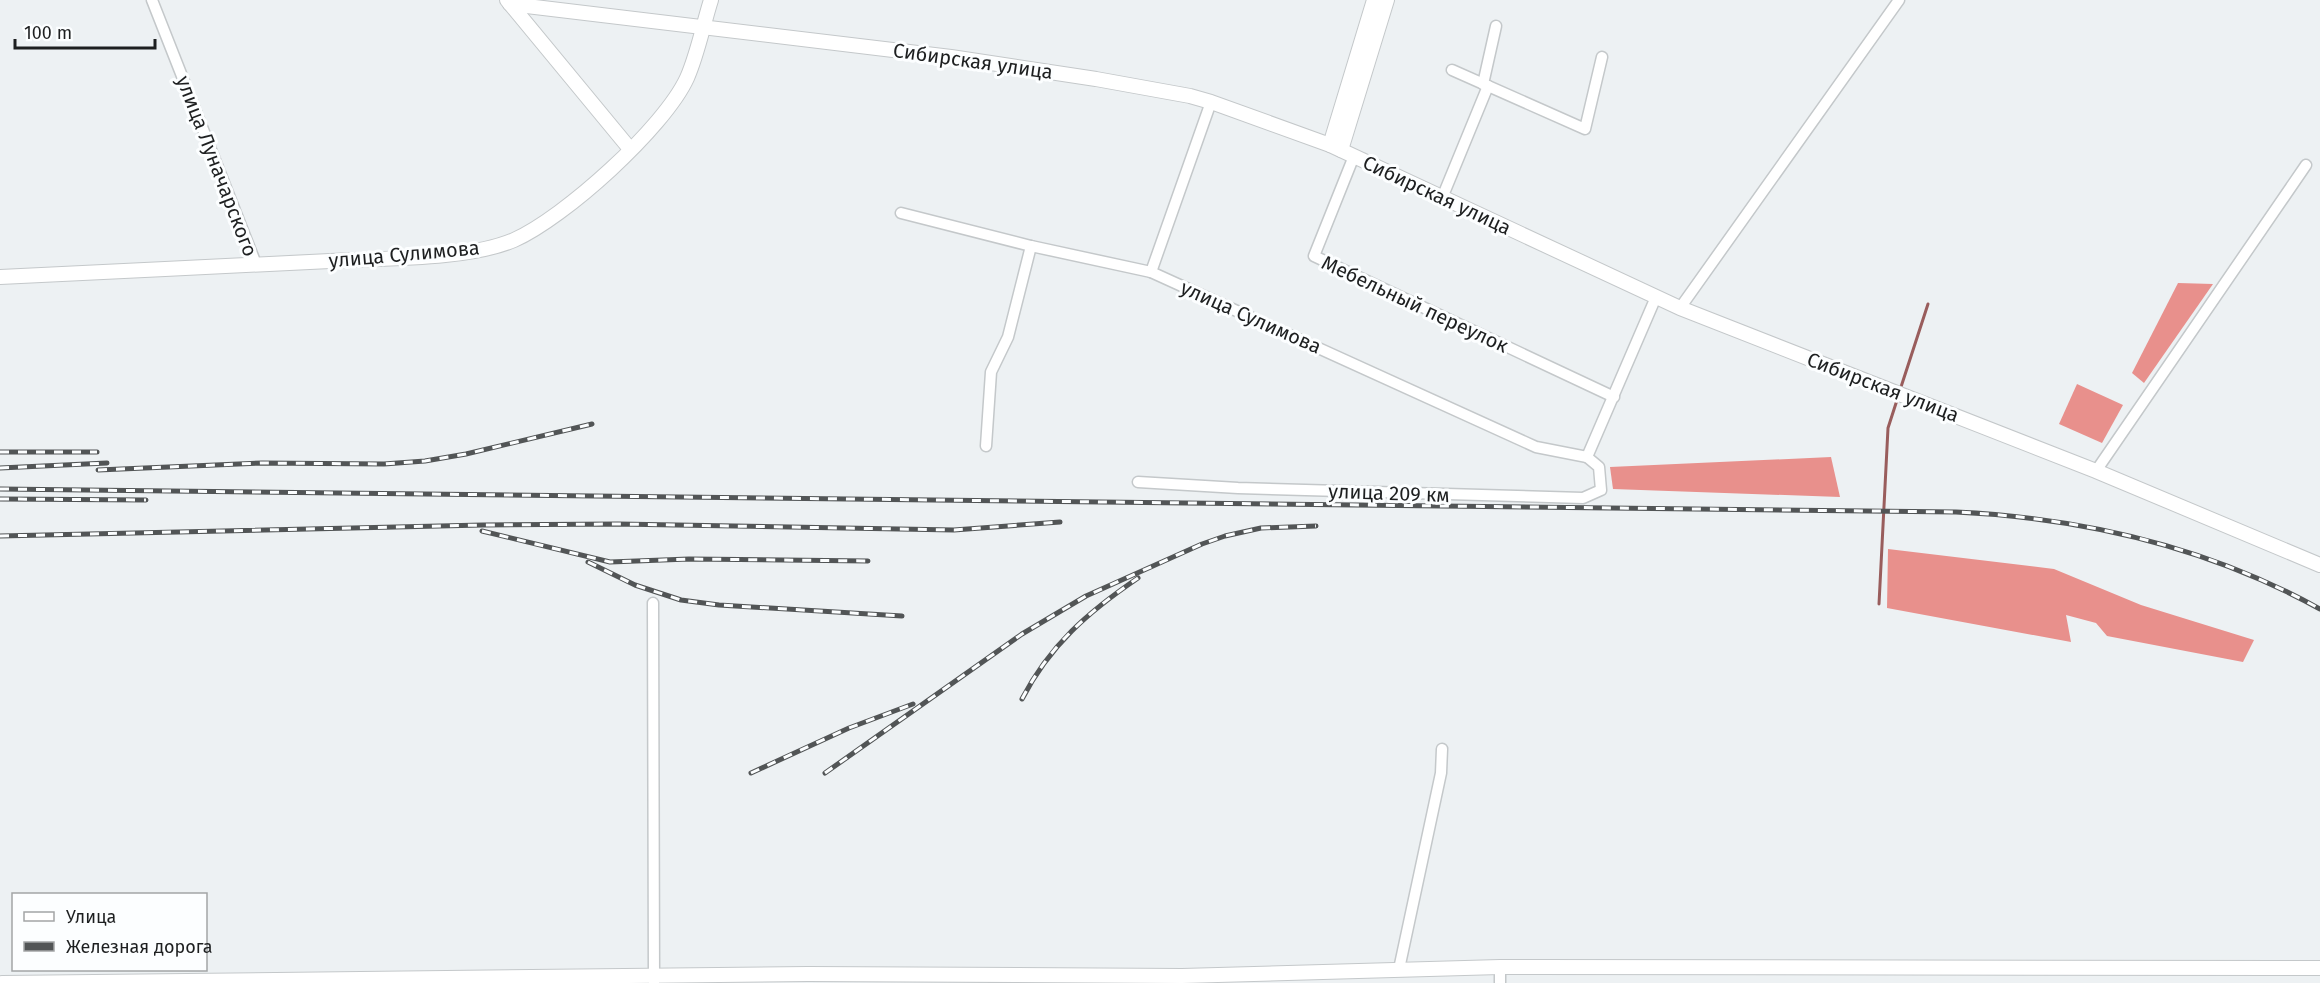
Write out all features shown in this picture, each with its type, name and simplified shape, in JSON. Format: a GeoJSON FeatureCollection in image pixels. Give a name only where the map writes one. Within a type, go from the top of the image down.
{"type":"FeatureCollection","features":[{"type":"Feature","properties":{"kind":"main road","name":"улица Сулимова"},"geometry":{"type":"LineString","coordinates":[[0,277],[401,257],[470,252],[512,241],[541,226],[582,195],[630,149],[677,95],[687,77],[711,0]]}},
{"type":"Feature","properties":{"kind":"main road"},"geometry":{"type":"LineString","coordinates":[[1341,150],[1374,0]]}},
{"type":"Feature","properties":{"kind":"main road"},"geometry":{"type":"LineString","coordinates":[[1341,150],[1387,0]]}},
{"type":"Feature","properties":{"kind":"main road","name":"Сибирская улица"},"geometry":{"type":"LineString","coordinates":[[508,2],[951,57],[1085,77],[1211,102],[1341,150],[1680,308],[2096,471],[2320,565]]}},
{"type":"Feature","properties":{"kind":"main road"},"geometry":{"type":"LineString","coordinates":[[508,2],[630,149]]}},
{"type":"Feature","properties":{"kind":"main road"},"geometry":{"type":"LineString","coordinates":[[2,983],[1267,978],[1399,969],[1500,967],[2320,968]]}},
{"type":"Feature","properties":{"kind":"street","name":"улица Луначарского"},"geometry":{"type":"LineString","coordinates":[[152,0],[256,264]]}},
{"type":"Feature","properties":{"kind":"street"},"geometry":{"type":"LineString","coordinates":[[1680,308],[1899,0]]}},
{"type":"Feature","properties":{"kind":"street"},"geometry":{"type":"LineString","coordinates":[[1442,198],[1485,85],[1496,26]]}},
{"type":"Feature","properties":{"kind":"street"},"geometry":{"type":"LineString","coordinates":[[1452,70],[1585,129],[1602,57]]}},
{"type":"Feature","properties":{"kind":"street"},"geometry":{"type":"LineString","coordinates":[[1150,272],[1211,102]]}},
{"type":"Feature","properties":{"kind":"street","name":"Мебельный переулок"},"geometry":{"type":"LineString","coordinates":[[1341,150],[1314,256],[1614,397]]}},
{"type":"Feature","properties":{"kind":"street"},"geometry":{"type":"LineString","coordinates":[[2096,471],[2306,165]]}},
{"type":"Feature","properties":{"kind":"street","name":"улица Сулимова"},"geometry":{"type":"LineString","coordinates":[[901,213],[1031,246],[1150,272],[1536,447],[1587,457]]}},
{"type":"Feature","properties":{"kind":"street"},"geometry":{"type":"LineString","coordinates":[[986,446],[991,372],[1008,337],[1031,246]]}},
{"type":"Feature","properties":{"kind":"street"},"geometry":{"type":"LineString","coordinates":[[1587,457],[1656,297]]}},
{"type":"Feature","properties":{"kind":"street","name":"улица 209 км"},"geometry":{"type":"LineString","coordinates":[[1138,482],[1250,488],[1583,498],[1601,490],[1599,467],[1587,457]]}},
{"type":"Feature","properties":{"kind":"street"},"geometry":{"type":"LineString","coordinates":[[653,603],[654,980]]}},
{"type":"Feature","properties":{"kind":"street"},"geometry":{"type":"LineString","coordinates":[[1399,969],[1441,773],[1442,749]]}},
{"type":"Feature","properties":{"kind":"street"},"geometry":{"type":"LineString","coordinates":[[1500,967],[1500,983]]}},
{"type":"Feature","properties":{"kind":"shaded area"},"geometry":{"type":"Polygon","coordinates":[[[2178,283],[2213,284],[2144,383],[2132,373],[2178,283]]]}},
{"type":"Feature","properties":{"kind":"shaded area"},"geometry":{"type":"Polygon","coordinates":[[[2077,384],[2123,405],[2102,443],[2059,424],[2077,384]]]}},
{"type":"Feature","properties":{"kind":"shaded area"},"geometry":{"type":"Polygon","coordinates":[[[1831,457],[1840,497],[1613,489],[1610,467],[1831,457]]]}},
{"type":"Feature","properties":{"kind":"shaded area"},"geometry":{"type":"Polygon","coordinates":[[[1888,549],[2054,569],[2141,605],[2254,640],[2243,662],[2107,636],[2096,623],[2066,615],[2071,642],[1887,608],[1888,549]]]}},
{"type":"Feature","properties":{"kind":"waterway"},"geometry":{"type":"LineString","coordinates":[[1900,390],[1928,304]]}},
{"type":"Feature","properties":{"kind":"waterway"},"geometry":{"type":"LineString","coordinates":[[1879,604],[1888,428],[1898,397]]}},
{"type":"Feature","properties":{"kind":"railway"},"geometry":{"type":"LineString","coordinates":[[98,470],[262,463],[384,464],[425,461],[466,454],[592,424]]}},
{"type":"Feature","properties":{"kind":"railway"},"geometry":{"type":"LineString","coordinates":[[0,452],[97,452]]}},
{"type":"Feature","properties":{"kind":"railway"},"geometry":{"type":"LineString","coordinates":[[0,468],[107,463]]}},
{"type":"Feature","properties":{"kind":"railway"},"geometry":{"type":"LineString","coordinates":[[0,489],[1956,512],[2051,521],[2144,540],[2234,569],[2277,587],[2320,609]]}},
{"type":"Feature","properties":{"kind":"railway"},"geometry":{"type":"LineString","coordinates":[[0,499],[146,500]]}},
{"type":"Feature","properties":{"kind":"railway"},"geometry":{"type":"LineString","coordinates":[[0,536],[618,524],[954,530],[1060,522]]}},
{"type":"Feature","properties":{"kind":"railway"},"geometry":{"type":"LineString","coordinates":[[825,773],[1022,634],[1086,596],[1225,536],[1261,528],[1316,526]]}},
{"type":"Feature","properties":{"kind":"railway"},"geometry":{"type":"LineString","coordinates":[[482,531],[610,562],[689,559],[868,561]]}},
{"type":"Feature","properties":{"kind":"railway"},"geometry":{"type":"LineString","coordinates":[[588,562],[635,585],[681,600],[719,605],[902,616]]}},
{"type":"Feature","properties":{"kind":"railway"},"geometry":{"type":"LineString","coordinates":[[1022,699],[1045,662],[1072,631],[1138,578]]}},
{"type":"Feature","properties":{"kind":"railway"},"geometry":{"type":"LineString","coordinates":[[751,773],[849,728],[913,704]]}}]}
